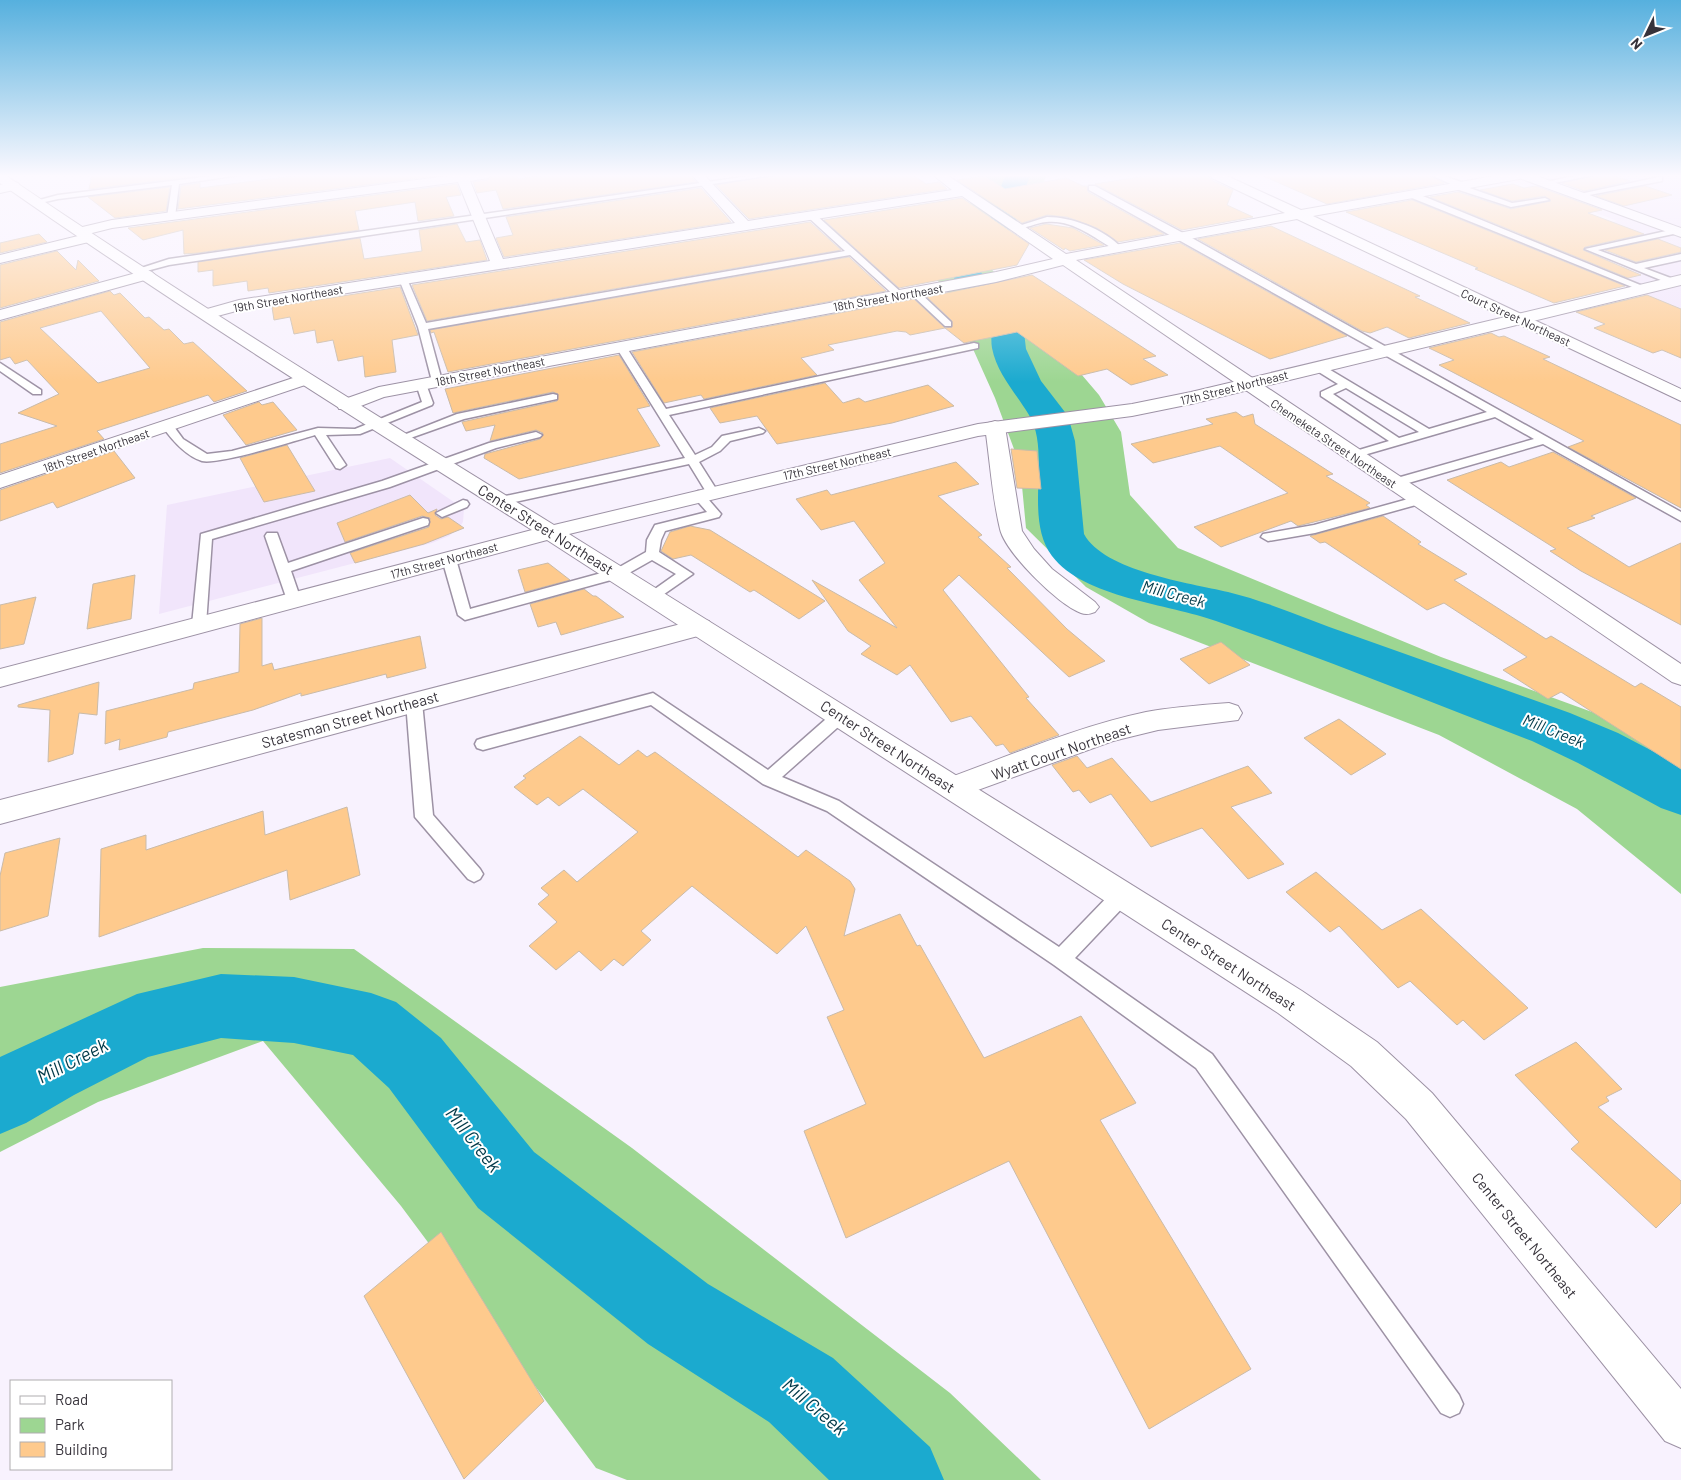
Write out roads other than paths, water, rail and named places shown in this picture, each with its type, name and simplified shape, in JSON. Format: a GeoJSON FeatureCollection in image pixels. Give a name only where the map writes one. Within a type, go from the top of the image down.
{"type":"FeatureCollection","features":[{"type":"Feature","properties":{"kind":"street"},"geometry":{"type":"LineString","coordinates":[[0,259],[52,244]]}},
{"type":"Feature","properties":{"kind":"street","name":"Center Street Northeast"},"geometry":{"type":"LineString","coordinates":[[98,244],[305,380],[402,438],[551,532],[1290,1002],[1364,1054],[1419,1106],[1681,1424]]}},
{"type":"Feature","properties":{"kind":"street"},"geometry":{"type":"LineString","coordinates":[[490,244],[498,264]]}},
{"type":"Feature","properties":{"kind":"street","name":"19th Street Northeast"},"geometry":{"type":"LineString","coordinates":[[206,314],[239,305],[628,244]]}},
{"type":"Feature","properties":{"kind":"street","name":"Chemeketa Street Northeast"},"geometry":{"type":"LineString","coordinates":[[1039,244],[1681,676]]}},
{"type":"Feature","properties":{"kind":"street","name":"18th Street Northeast"},"geometry":{"type":"LineString","coordinates":[[346,405],[379,392],[950,286],[1064,261],[1074,256],[1135,244]]}},
{"type":"Feature","properties":{"kind":"street","name":"Court Street Northeast"},"geometry":{"type":"LineString","coordinates":[[1364,244],[1681,396]]}},
{"type":"Feature","properties":{"kind":"street"},"geometry":{"type":"LineString","coordinates":[[0,314],[143,273]]}},
{"type":"Feature","properties":{"kind":"street","name":"17th Street Northeast"},"geometry":{"type":"LineString","coordinates":[[0,678],[705,493],[995,427],[1132,410],[1248,385],[1520,318],[1672,284]]}},
{"type":"Feature","properties":{"kind":"street","name":"18th Street Northeast"},"geometry":{"type":"LineString","coordinates":[[0,482],[305,380]]}},
{"type":"Feature","properties":{"kind":"street"},"geometry":{"type":"LineString","coordinates":[[995,427],[1010,531],[1018,545],[1065,594],[1087,607]]}},
{"type":"Feature","properties":{"kind":"street","name":"Statesman Street Northeast"},"geometry":{"type":"LineString","coordinates":[[0,812],[700,627]]}},
{"type":"Feature","properties":{"kind":"street","name":"Wyatt Court Northeast"},"geometry":{"type":"LineString","coordinates":[[953,788],[1098,735],[1136,724],[1185,715],[1229,713]]}},
{"type":"Feature","properties":{"kind":"lane"},"geometry":{"type":"LineString","coordinates":[[143,273],[169,262],[293,244]]}},
{"type":"Feature","properties":{"kind":"lane"},"geometry":{"type":"LineString","coordinates":[[843,244],[948,324]]}},
{"type":"Feature","properties":{"kind":"lane"},"geometry":{"type":"LineString","coordinates":[[1110,244],[1116,248]]}},
{"type":"Feature","properties":{"kind":"lane"},"geometry":{"type":"LineString","coordinates":[[1196,244],[1681,517]]}},
{"type":"Feature","properties":{"kind":"lane"},"geometry":{"type":"LineString","coordinates":[[1533,244],[1644,289]]}},
{"type":"Feature","properties":{"kind":"lane"},"geometry":{"type":"LineString","coordinates":[[1610,244],[1589,249],[1672,284]]}},
{"type":"Feature","properties":{"kind":"lane"},"geometry":{"type":"LineString","coordinates":[[423,327],[852,252]]}},
{"type":"Feature","properties":{"kind":"lane"},"geometry":{"type":"LineString","coordinates":[[1635,267],[1681,256]]}},
{"type":"Feature","properties":{"kind":"lane"},"geometry":{"type":"LineString","coordinates":[[168,426],[179,441],[205,458],[233,454],[318,431],[356,432],[428,403],[429,383],[423,327],[403,279]]}},
{"type":"Feature","properties":{"kind":"lane"},"geometry":{"type":"LineString","coordinates":[[663,413],[974,346]]}},
{"type":"Feature","properties":{"kind":"lane"},"geometry":{"type":"LineString","coordinates":[[621,347],[693,460],[715,514],[660,528],[654,540],[652,554]]}},
{"type":"Feature","properties":{"kind":"lane"},"geometry":{"type":"LineString","coordinates":[[0,366],[38,392]]}},
{"type":"Feature","properties":{"kind":"lane"},"geometry":{"type":"LineString","coordinates":[[1318,367],[1428,433]]}},
{"type":"Feature","properties":{"kind":"lane"},"geometry":{"type":"LineString","coordinates":[[1346,384],[1324,394],[1398,442]]}},
{"type":"Feature","properties":{"kind":"lane"},"geometry":{"type":"LineString","coordinates":[[402,438],[461,416],[553,397]]}},
{"type":"Feature","properties":{"kind":"lane"},"geometry":{"type":"LineString","coordinates":[[1353,455],[1496,413]]}},
{"type":"Feature","properties":{"kind":"lane"},"geometry":{"type":"LineString","coordinates":[[318,431],[340,465]]}},
{"type":"Feature","properties":{"kind":"lane"},"geometry":{"type":"LineString","coordinates":[[501,501],[693,460],[716,449],[726,438],[759,431]]}},
{"type":"Feature","properties":{"kind":"lane"},"geometry":{"type":"LineString","coordinates":[[199,625],[206,537],[386,484],[439,463],[493,445],[536,435]]}},
{"type":"Feature","properties":{"kind":"lane"},"geometry":{"type":"LineString","coordinates":[[1394,483],[1544,440]]}},
{"type":"Feature","properties":{"kind":"lane"},"geometry":{"type":"LineString","coordinates":[[1268,537],[1315,529],[1419,500]]}},
{"type":"Feature","properties":{"kind":"lane"},"geometry":{"type":"LineString","coordinates":[[442,513],[463,504]]}},
{"type":"Feature","properties":{"kind":"lane"},"geometry":{"type":"LineString","coordinates":[[648,508],[660,528]]}},
{"type":"Feature","properties":{"kind":"lane"},"geometry":{"type":"LineString","coordinates":[[284,569],[424,522]]}},
{"type":"Feature","properties":{"kind":"lane"},"geometry":{"type":"LineString","coordinates":[[272,536],[294,600]]}},
{"type":"Feature","properties":{"kind":"lane"},"geometry":{"type":"LineString","coordinates":[[448,559],[466,614],[616,574],[652,554]]}},
{"type":"Feature","properties":{"kind":"lane"},"geometry":{"type":"LineString","coordinates":[[652,554],[686,574],[652,596]]}},
{"type":"Feature","properties":{"kind":"lane"},"geometry":{"type":"LineString","coordinates":[[483,744],[653,699],[769,779],[833,806],[1061,959],[1204,1061],[1450,1404]]}},
{"type":"Feature","properties":{"kind":"lane"},"geometry":{"type":"LineString","coordinates":[[414,702],[424,816],[474,874]]}},
{"type":"Feature","properties":{"kind":"lane"},"geometry":{"type":"LineString","coordinates":[[769,779],[840,716]]}},
{"type":"Feature","properties":{"kind":"lane"},"geometry":{"type":"LineString","coordinates":[[1061,959],[1122,895]]}},
{"type":"Feature","properties":{"kind":"waterway","name":"Mill Creek"},"geometry":{"type":"LineString","coordinates":[[972,244],[959,254],[961,269],[1006,315],[1009,349],[1024,383],[1049,416],[1056,441],[1062,534],[1069,548],[1084,562],[1110,575],[1152,589],[1229,608],[1551,727],[1598,748],[1681,792]]}},
{"type":"Feature","properties":{"kind":"waterway","name":"Mill Creek"},"geometry":{"type":"LineString","coordinates":[[0,1097],[48,1070],[137,1027],[221,1006],[294,1010],[371,1026],[415,1063],[506,1180],[678,1314],[801,1390],[897,1480]]}}]}
